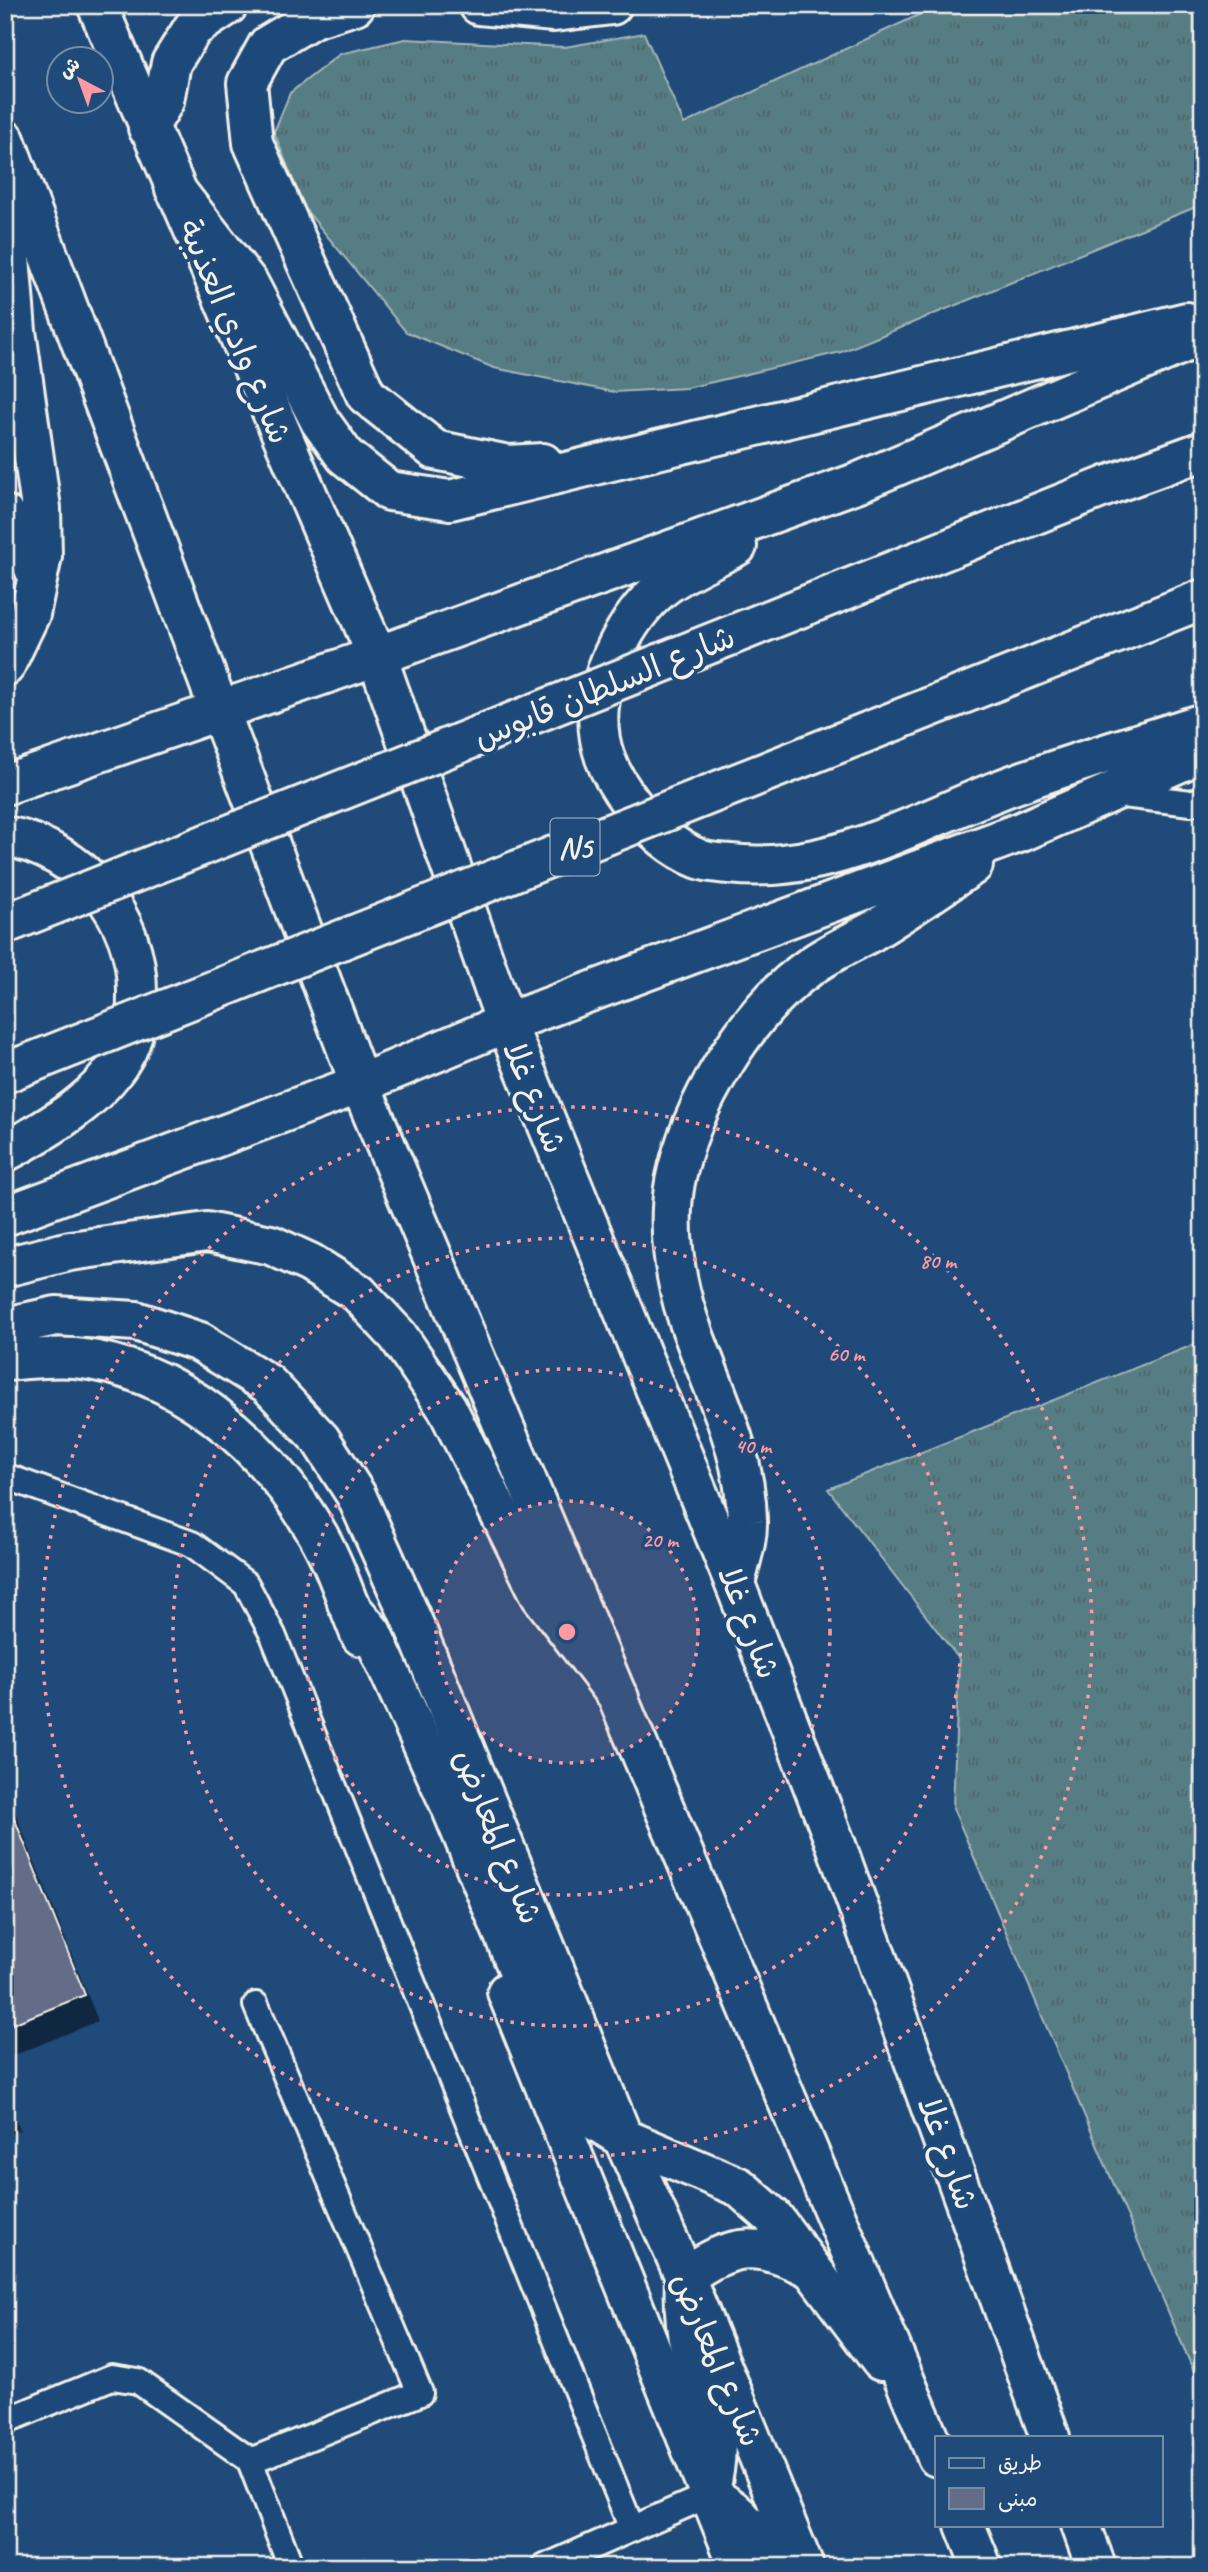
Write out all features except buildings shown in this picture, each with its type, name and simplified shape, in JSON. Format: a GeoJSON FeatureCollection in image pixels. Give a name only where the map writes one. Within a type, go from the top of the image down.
{"type":"FeatureCollection","features":[{"type":"Feature","properties":{"kind":"main road","name":"شارع وادي العذيبة"},"geometry":{"type":"LineString","coordinates":[[97,5],[377,656]]}},
{"type":"Feature","properties":{"kind":"main road"},"geometry":{"type":"LineString","coordinates":[[148,128],[163,101],[171,63],[193,28],[228,5]]}},
{"type":"Feature","properties":{"kind":"main road"},"geometry":{"type":"LineString","coordinates":[[355,5],[313,18],[268,45],[247,83],[253,143],[366,395],[435,450],[453,456],[509,465],[629,457]]}},
{"type":"Feature","properties":{"kind":"main road"},"geometry":{"type":"LineString","coordinates":[[478,5],[554,8],[612,5]]}},
{"type":"Feature","properties":{"kind":"main road"},"geometry":{"type":"LineString","coordinates":[[5,140],[360,1084],[935,2452]]}},
{"type":"Feature","properties":{"kind":"main road"},"geometry":{"type":"LineString","coordinates":[[175,189],[249,284],[320,421],[345,456],[389,491],[450,500],[1203,318]]}},
{"type":"Feature","properties":{"kind":"main road"},"geometry":{"type":"LineString","coordinates":[[5,195],[16,331],[41,508],[42,556],[30,614],[5,666]]}},
{"type":"Feature","properties":{"kind":"main road"},"geometry":{"type":"LineString","coordinates":[[5,785],[377,656],[859,482],[1203,335]]}},
{"type":"Feature","properties":{"kind":"main road","name":"شارع السلطان قابوس"},"geometry":{"type":"LineString","coordinates":[[5,924],[1203,450]]}},
{"type":"Feature","properties":{"kind":"main road"},"geometry":{"type":"LineString","coordinates":[[859,482],[666,585],[634,619],[615,650],[601,691],[597,729],[610,775],[644,820],[667,842],[701,861],[749,866],[801,862],[889,838],[1002,789],[1203,723]]}},
{"type":"Feature","properties":{"kind":"main road"},"geometry":{"type":"LineString","coordinates":[[5,515],[19,534],[38,578]]}},
{"type":"Feature","properties":{"kind":"main road","name":"N5"},"geometry":{"type":"LineString","coordinates":[[5,1073],[1203,599]]}},
{"type":"Feature","properties":{"kind":"main road","name":"شارع غلا"},"geometry":{"type":"LineString","coordinates":[[377,656],[506,1023],[735,1584],[836,1845],[1050,2436]]}},
{"type":"Feature","properties":{"kind":"main road"},"geometry":{"type":"LineString","coordinates":[[5,1216],[360,1084],[506,1023],[1021,832],[1203,752]]}},
{"type":"Feature","properties":{"kind":"main road"},"geometry":{"type":"LineString","coordinates":[[735,1584],[748,1523],[741,1465],[725,1409],[687,1317],[672,1249],[675,1183],[694,1121],[723,1067],[768,1003],[811,966],[925,898],[1021,832]]}},
{"type":"Feature","properties":{"kind":"main road"},"geometry":{"type":"LineString","coordinates":[[5,836],[19,839],[76,864],[108,899],[126,931],[137,965],[137,1027],[125,1053],[94,1093],[41,1133],[5,1152]]}},
{"type":"Feature","properties":{"kind":"main road"},"geometry":{"type":"LineString","coordinates":[[5,1266],[70,1251],[207,1233],[271,1245],[310,1263],[358,1293],[398,1336],[447,1408],[541,1597],[619,1698]]}},
{"type":"Feature","properties":{"kind":"main road","name":"شارع المعارض"},"geometry":{"type":"LineString","coordinates":[[5,1327],[56,1316],[136,1321],[200,1342],[268,1384],[320,1439],[356,1495],[418,1634],[623,2138],[685,2277],[804,2567]]}},
{"type":"Feature","properties":{"kind":"main road","name":"شارع المعارض"},"geometry":{"type":"LineString","coordinates":[[5,1362],[74,1358],[140,1373],[210,1409],[279,1476],[315,1530],[740,2567]]}},
{"type":"Feature","properties":{"kind":"main road"},"geometry":{"type":"LineString","coordinates":[[347,1603],[372,1633],[451,1807],[542,2027],[574,2093],[596,2121],[623,2138],[739,2187],[773,2217],[917,2409]]}},
{"type":"Feature","properties":{"kind":"main road"},"geometry":{"type":"LineString","coordinates":[[776,2567],[750,2524],[727,2504],[709,2495],[717,2464],[716,2427],[690,2347],[684,2310],[685,2277],[712,2256],[740,2248],[787,2257],[812,2269]]}},
{"type":"Feature","properties":{"kind":"main road"},"geometry":{"type":"LineString","coordinates":[[965,2526],[982,2567]]}},
{"type":"Feature","properties":{"kind":"main road"},"geometry":{"type":"LineString","coordinates":[[1081,2526],[1096,2567]]}},
{"type":"Feature","properties":{"kind":"lane"},"geometry":{"type":"LineString","coordinates":[[1114,793],[1191,803],[1203,799]]}},
{"type":"Feature","properties":{"kind":"lane"},"geometry":{"type":"LineString","coordinates":[[5,1476],[192,1544],[246,1584],[273,1635],[632,2529]]}},
{"type":"Feature","properties":{"kind":"lane"},"geometry":{"type":"LineString","coordinates":[[251,2460],[421,2392],[256,2005]]}},
{"type":"Feature","properties":{"kind":"lane"},"geometry":{"type":"LineString","coordinates":[[5,2421],[112,2377],[138,2381],[251,2460],[291,2567]]}},
{"type":"Feature","properties":{"kind":"lane"},"geometry":{"type":"LineString","coordinates":[[545,2567],[709,2495]]}},
{"type":"Feature","properties":{"kind":"green space"},"geometry":{"type":"Polygon","coordinates":[[[940,5],[1203,5],[1203,204],[841,352],[687,388],[614,392],[494,368],[406,332],[305,209],[274,132],[290,93],[340,54],[405,39],[565,47],[644,33],[684,124],[940,5]]]}},
{"type":"Feature","properties":{"kind":"green space"},"geometry":{"type":"Polygon","coordinates":[[[1203,1341],[1203,2393],[953,1808],[959,1659],[828,1489],[1203,1341]]]}}]}
